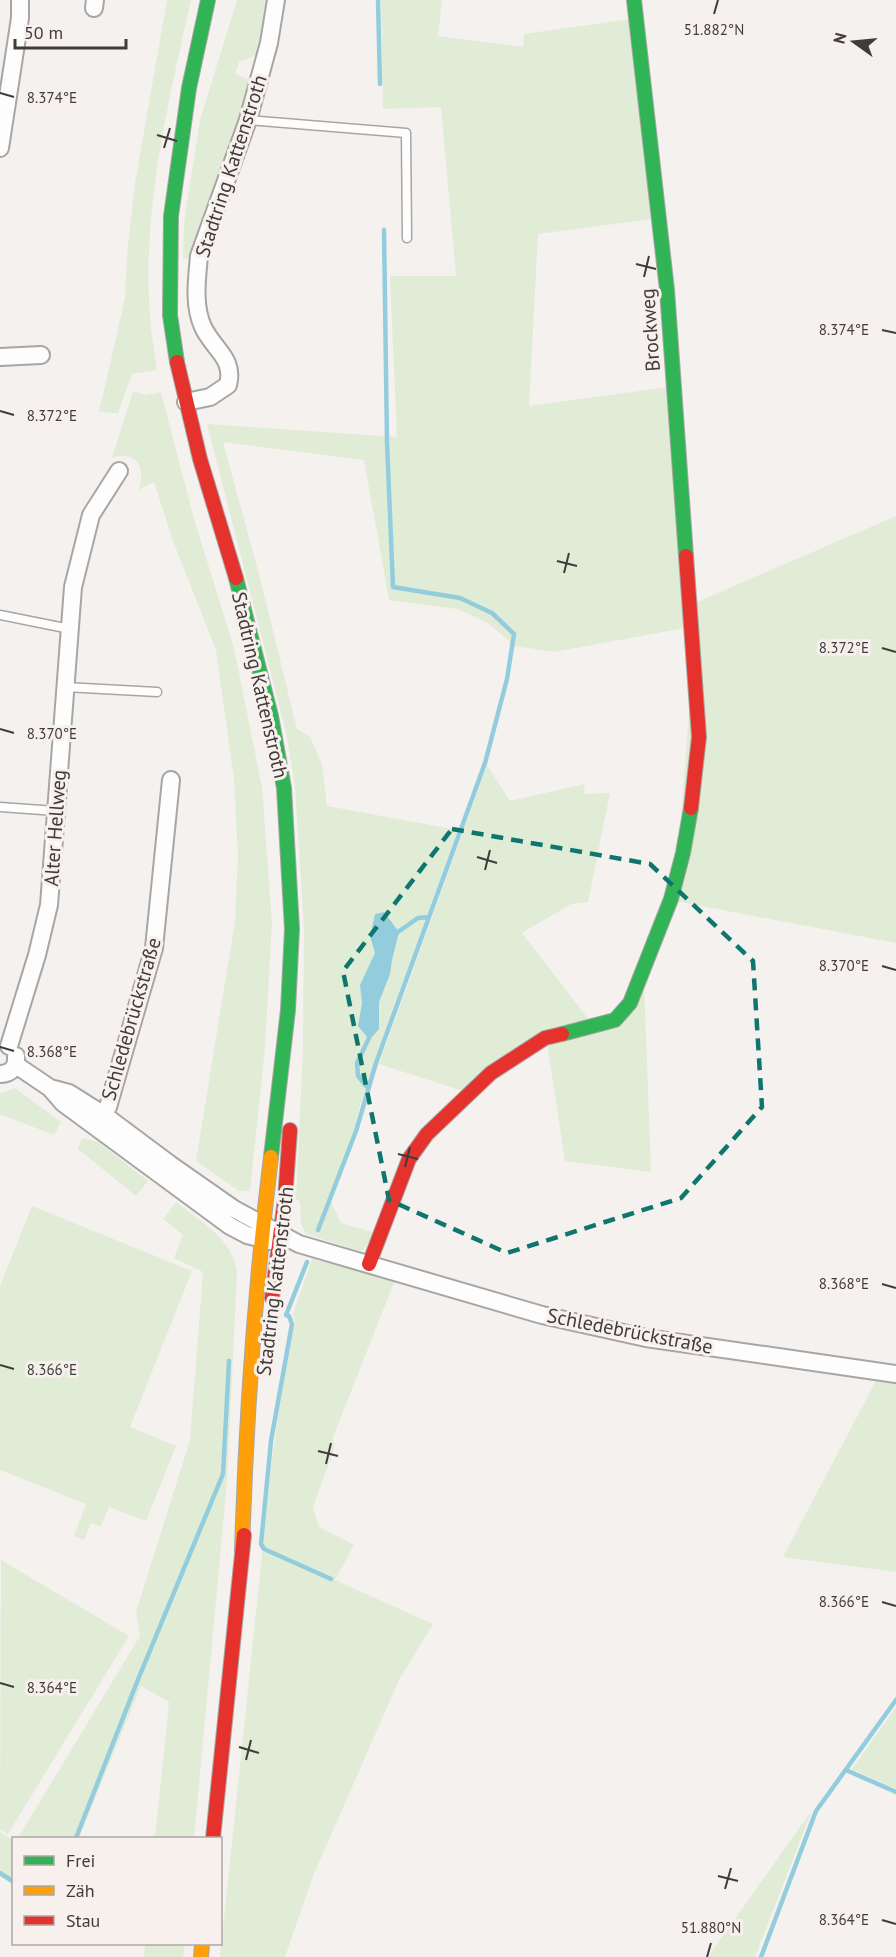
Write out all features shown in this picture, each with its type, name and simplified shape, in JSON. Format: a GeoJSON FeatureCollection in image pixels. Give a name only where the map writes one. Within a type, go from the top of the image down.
{"type":"FeatureCollection","features":[{"type":"Feature","properties":{"kind":"main road","name":"Stadtring Kattenstroth"},"geometry":{"type":"LineString","coordinates":[[208,0],[189,88],[171,216],[170,315],[176,359],[200,459],[238,586],[268,705],[284,788],[292,929],[288,1010],[257,1274],[244,1476],[242,1551]]}},
{"type":"Feature","properties":{"kind":"main road","name":"Stadtring Kattenstroth"},"geometry":{"type":"LineString","coordinates":[[177,170],[222,0]]}},
{"type":"Feature","properties":{"kind":"main road","name":"Brockweg"},"geometry":{"type":"LineString","coordinates":[[369,1264],[410,1159],[428,1134],[491,1073],[545,1038],[615,1020],[630,1003],[671,899],[683,853],[692,805],[699,737],[667,290],[634,0]]}},
{"type":"Feature","properties":{"kind":"main road","name":"Stadtring Kattenstroth"},"geometry":{"type":"LineString","coordinates":[[270,1312],[285,1199],[291,1108],[288,1010]]}},
{"type":"Feature","properties":{"kind":"main road","name":"Stadtring Kattenstroth"},"geometry":{"type":"LineString","coordinates":[[213,1837],[242,1551],[266,1347]]}},
{"type":"Feature","properties":{"kind":"street"},"geometry":{"type":"LineString","coordinates":[[0,148],[20,18],[20,0]]}},
{"type":"Feature","properties":{"kind":"street","name":"Stadtring Kattenstroth"},"geometry":{"type":"LineString","coordinates":[[186,402],[210,397],[228,385],[231,373],[228,362],[203,327],[197,307],[199,256],[248,120],[268,43],[276,0]]}},
{"type":"Feature","properties":{"kind":"street"},"geometry":{"type":"LineString","coordinates":[[0,357],[41,355]]}},
{"type":"Feature","properties":{"kind":"street","name":"Alter Hellweg"},"geometry":{"type":"LineString","coordinates":[[4,1046],[37,956],[49,905],[74,587],[91,515],[119,471]]}},
{"type":"Feature","properties":{"kind":"street","name":"Schledebrückstraße"},"geometry":{"type":"LineString","coordinates":[[100,1120],[154,948],[171,780]]}},
{"type":"Feature","properties":{"kind":"street"},"geometry":{"type":"LineString","coordinates":[[0,1074],[10,1072],[16,1065],[16,1056],[4,1046]]}},
{"type":"Feature","properties":{"kind":"street","name":"Schledebrückstraße"},"geometry":{"type":"LineString","coordinates":[[16,1065],[50,1088],[63,1103],[100,1120],[230,1226],[262,1233],[520,1309],[646,1338],[896,1374]]}},
{"type":"Feature","properties":{"kind":"lane"},"geometry":{"type":"LineString","coordinates":[[248,120],[406,133],[407,238]]}},
{"type":"Feature","properties":{"kind":"lane"},"geometry":{"type":"LineString","coordinates":[[0,615],[70,629]]}},
{"type":"Feature","properties":{"kind":"lane"},"geometry":{"type":"LineString","coordinates":[[65,687],[157,692]]}},
{"type":"Feature","properties":{"kind":"lane"},"geometry":{"type":"LineString","coordinates":[[0,807],[57,811]]}},
{"type":"Feature","properties":{"kind":"highlighted area"},"geometry":{"type":"Polygon","coordinates":[[[452,829],[650,864],[753,961],[762,1107],[681,1198],[507,1253],[389,1200],[343,971],[452,829]]]}},
{"type":"Feature","properties":{"kind":"green space"},"geometry":{"type":"Polygon","coordinates":[[[167,0],[191,0],[166,117],[153,197],[149,276],[151,323],[157,370],[132,374],[118,413],[99,412],[125,298],[135,183],[167,0]]]}},
{"type":"Feature","properties":{"kind":"green space"},"geometry":{"type":"Polygon","coordinates":[[[237,0],[270,0],[259,54],[239,62],[235,74],[251,81],[192,258],[183,259],[184,223],[200,120],[237,0]]]}},
{"type":"Feature","properties":{"kind":"green space"},"geometry":{"type":"Polygon","coordinates":[[[381,0],[442,0],[438,36],[523,47],[524,34],[630,19],[652,219],[538,234],[529,406],[668,387],[685,628],[554,652],[515,646],[488,623],[457,609],[389,600],[364,460],[223,442],[260,578],[297,729],[310,737],[322,764],[327,806],[458,830],[329,1197],[341,1223],[375,1233],[362,1252],[306,1234],[301,1224],[300,1202],[296,1199],[303,1049],[304,929],[295,786],[286,732],[207,424],[397,437],[390,276],[456,276],[441,107],[383,109],[381,0]]]}},
{"type":"Feature","properties":{"kind":"green space"},"geometry":{"type":"Polygon","coordinates":[[[133,391],[145,395],[161,392],[194,519],[234,648],[262,787],[272,923],[265,1047],[250,1191],[239,1191],[196,1161],[235,921],[238,857],[234,780],[216,650],[173,541],[154,482],[138,490],[141,475],[138,463],[128,456],[112,458],[133,391]]]}},
{"type":"Feature","properties":{"kind":"green space"},"geometry":{"type":"Polygon","coordinates":[[[896,516],[896,943],[675,901],[697,602],[896,516]]]}},
{"type":"Feature","properties":{"kind":"green space"},"geometry":{"type":"Polygon","coordinates":[[[487,765],[510,801],[584,784],[585,794],[610,793],[588,902],[571,904],[522,933],[590,1021],[463,1091],[379,1064],[487,765]]]}},
{"type":"Feature","properties":{"kind":"green space"},"geometry":{"type":"Polygon","coordinates":[[[644,982],[651,1172],[565,1161],[547,1042],[620,1023],[644,982]]]}},
{"type":"Feature","properties":{"kind":"green space"},"geometry":{"type":"Polygon","coordinates":[[[15,1088],[61,1122],[54,1135],[0,1114],[0,1093],[15,1088]]]}},
{"type":"Feature","properties":{"kind":"green space"},"geometry":{"type":"Polygon","coordinates":[[[82,1138],[98,1142],[148,1181],[136,1196],[78,1149],[82,1138]]]}},
{"type":"Feature","properties":{"kind":"green space"},"geometry":{"type":"Polygon","coordinates":[[[176,1202],[222,1240],[234,1260],[237,1272],[227,1482],[194,1837],[155,1837],[169,1702],[141,1686],[79,1837],[19,1837],[140,1636],[136,1612],[190,1440],[203,1272],[174,1258],[183,1235],[163,1219],[176,1202]]]}},
{"type":"Feature","properties":{"kind":"green space"},"geometry":{"type":"Polygon","coordinates":[[[32,1206],[192,1271],[130,1427],[176,1446],[146,1521],[109,1507],[101,1526],[91,1523],[84,1540],[74,1536],[86,1504],[0,1470],[0,1286],[32,1206]]]}},
{"type":"Feature","properties":{"kind":"green space"},"geometry":{"type":"Polygon","coordinates":[[[312,1259],[395,1280],[333,1437],[334,1449],[313,1507],[319,1527],[354,1545],[335,1580],[433,1624],[399,1680],[313,1876],[285,1957],[220,1957],[272,1459],[295,1322],[293,1314],[312,1259]]]}},
{"type":"Feature","properties":{"kind":"green space"},"geometry":{"type":"Polygon","coordinates":[[[877,1379],[896,1382],[896,1572],[783,1557],[877,1379]]]}},
{"type":"Feature","properties":{"kind":"green space"},"geometry":{"type":"Polygon","coordinates":[[[1,1560],[129,1636],[8,1834],[0,1829],[1,1560]]]}},
{"type":"Feature","properties":{"kind":"green space"},"geometry":{"type":"Polygon","coordinates":[[[896,1707],[896,1789],[852,1769],[896,1707]]]}},
{"type":"Feature","properties":{"kind":"green space"},"geometry":{"type":"Polygon","coordinates":[[[812,1810],[755,1957],[708,1957],[812,1810]]]}},
{"type":"Feature","properties":{"kind":"green space"},"geometry":{"type":"Polygon","coordinates":[[[0,1832],[12,1839],[12,1884],[0,1876],[0,1832]]]}},
{"type":"Feature","properties":{"kind":"green space"},"geometry":{"type":"Polygon","coordinates":[[[145,1945],[185,1945],[183,1957],[144,1957],[145,1945]]]}},
{"type":"Feature","properties":{"kind":"water"},"geometry":{"type":"Polygon","coordinates":[[[384,912],[399,932],[390,974],[379,1002],[379,1029],[371,1038],[367,1037],[358,1026],[362,1003],[360,985],[375,953],[370,936],[375,914],[384,912]]]}},
{"type":"Feature","properties":{"kind":"waterway"},"geometry":{"type":"LineString","coordinates":[[378,0],[380,84]]}},
{"type":"Feature","properties":{"kind":"waterway"},"geometry":{"type":"LineString","coordinates":[[318,1230],[356,1131],[376,1063],[485,763],[507,679],[514,634],[492,613],[460,598],[393,587],[387,442],[384,230]]}},
{"type":"Feature","properties":{"kind":"waterway"},"geometry":{"type":"LineString","coordinates":[[395,934],[418,918],[429,917]]}},
{"type":"Feature","properties":{"kind":"waterway"},"geometry":{"type":"LineString","coordinates":[[368,1088],[358,1076],[357,1063],[370,1033]]}},
{"type":"Feature","properties":{"kind":"waterway"},"geometry":{"type":"LineString","coordinates":[[307,1262],[286,1315],[289,1316],[292,1324],[271,1441],[261,1544],[264,1549],[331,1579]]}},
{"type":"Feature","properties":{"kind":"waterway"},"geometry":{"type":"LineString","coordinates":[[76,1837],[137,1682],[223,1474],[229,1361]]}},
{"type":"Feature","properties":{"kind":"waterway"},"geometry":{"type":"LineString","coordinates":[[761,1957],[816,1811],[896,1700]]}},
{"type":"Feature","properties":{"kind":"waterway"},"geometry":{"type":"LineString","coordinates":[[846,1770],[896,1792]]}},
{"type":"Feature","properties":{"kind":"waterway"},"geometry":{"type":"LineString","coordinates":[[0,1873],[12,1881]]}},
{"type":"Feature","properties":{"kind":"traffic: fast"},"geometry":{"type":"LineString","coordinates":[[177,362],[170,315],[171,216],[189,88],[208,0]]}},
{"type":"Feature","properties":{"kind":"traffic: fast"},"geometry":{"type":"LineString","coordinates":[[634,0],[667,290],[686,556]]}},
{"type":"Feature","properties":{"kind":"traffic: fast"},"geometry":{"type":"LineString","coordinates":[[236,578],[271,716],[284,788],[292,929],[288,1010],[271,1157]]}},
{"type":"Feature","properties":{"kind":"traffic: fast"},"geometry":{"type":"LineString","coordinates":[[562,1034],[615,1020],[630,1003],[671,899],[683,853],[691,808]]}},
{"type":"Feature","properties":{"kind":"traffic: slow"},"geometry":{"type":"LineString","coordinates":[[242,1551],[252,1354],[271,1157]]}},
{"type":"Feature","properties":{"kind":"traffic: slow"},"geometry":{"type":"LineString","coordinates":[[201,1957],[202,1945]]}},
{"type":"Feature","properties":{"kind":"traffic: jam"},"geometry":{"type":"LineString","coordinates":[[177,362],[200,459],[236,578]]}},
{"type":"Feature","properties":{"kind":"traffic: jam"},"geometry":{"type":"LineString","coordinates":[[686,556],[699,737],[691,808]]}},
{"type":"Feature","properties":{"kind":"traffic: jam"},"geometry":{"type":"LineString","coordinates":[[369,1264],[409,1159],[427,1134],[491,1073],[545,1038],[562,1034]]}},
{"type":"Feature","properties":{"kind":"traffic: jam"},"geometry":{"type":"LineString","coordinates":[[272,1298],[285,1199],[290,1130]]}},
{"type":"Feature","properties":{"kind":"traffic: jam"},"geometry":{"type":"LineString","coordinates":[[213,1837],[244,1535]]}}]}
